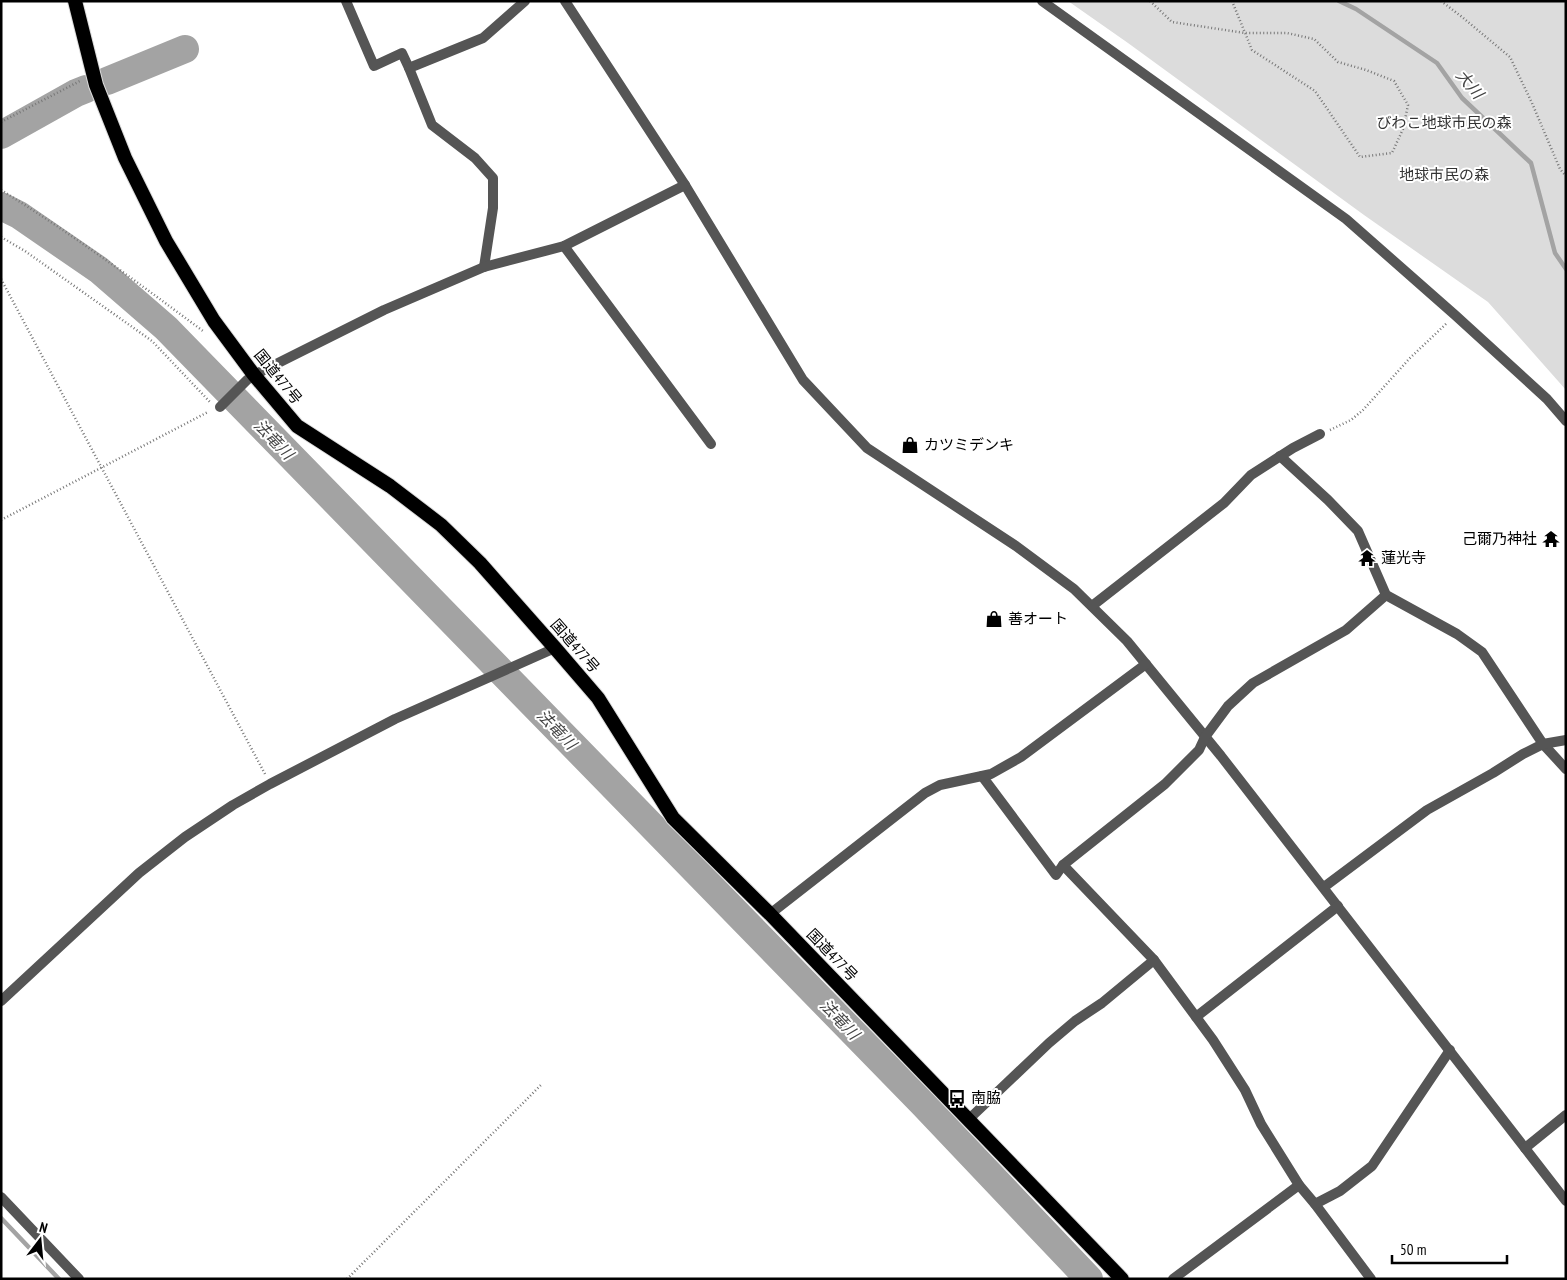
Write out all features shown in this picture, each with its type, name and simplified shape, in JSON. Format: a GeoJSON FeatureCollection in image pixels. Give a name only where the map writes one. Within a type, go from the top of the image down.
{"type":"FeatureCollection","features":[{"type":"Feature","properties":{"kind":"highway","name":"国道477号"},"geometry":{"type":"LineString","coordinates":[[75,1],[102,103],[117,139],[166,241],[251,378],[297,426],[390,486],[441,525],[480,563],[598,698],[673,818],[770,914],[1122,1279]]}},
{"type":"Feature","properties":{"kind":"street"},"geometry":{"type":"LineString","coordinates":[[346,1],[374,66],[402,53],[432,125],[475,158],[493,178],[493,208],[484,268]]}},
{"type":"Feature","properties":{"kind":"street"},"geometry":{"type":"LineString","coordinates":[[409,68],[483,38],[525,1]]}},
{"type":"Feature","properties":{"kind":"street"},"geometry":{"type":"LineString","coordinates":[[565,1],[685,185],[803,380],[868,448],[1016,546],[1074,588],[1127,641],[1205,736],[1324,887],[1566,1201]]}},
{"type":"Feature","properties":{"kind":"street"},"geometry":{"type":"LineString","coordinates":[[1042,1],[1346,219],[1547,399],[1566,421]]}},
{"type":"Feature","properties":{"kind":"street"},"geometry":{"type":"LineString","coordinates":[[218,407],[251,378],[384,310],[484,268],[564,246],[685,185]]}},
{"type":"Feature","properties":{"kind":"street"},"geometry":{"type":"LineString","coordinates":[[564,246],[711,444]]}},
{"type":"Feature","properties":{"kind":"street"},"geometry":{"type":"LineString","coordinates":[[1092,606],[1224,503],[1251,475],[1293,448],[1320,434]]}},
{"type":"Feature","properties":{"kind":"street"},"geometry":{"type":"LineString","coordinates":[[1280,456],[1328,500],[1358,531],[1386,595],[1457,634],[1482,652],[1543,744],[1566,769]]}},
{"type":"Feature","properties":{"kind":"street"},"geometry":{"type":"LineString","coordinates":[[982,776],[1056,875],[1063,865],[1165,784],[1199,750],[1205,736],[1228,706],[1253,683],[1346,630],[1386,595]]}},
{"type":"Feature","properties":{"kind":"street"},"geometry":{"type":"LineString","coordinates":[[1,1001],[139,873],[185,837],[233,805],[395,719],[555,648]]}},
{"type":"Feature","properties":{"kind":"street"},"geometry":{"type":"LineString","coordinates":[[770,914],[925,793],[940,785],[991,774],[1021,757],[1146,664]]}},
{"type":"Feature","properties":{"kind":"street"},"geometry":{"type":"LineString","coordinates":[[1324,887],[1427,810],[1493,774],[1523,754],[1543,744],[1566,740]]}},
{"type":"Feature","properties":{"kind":"street"},"geometry":{"type":"LineString","coordinates":[[1063,865],[1154,960],[1196,1016],[1245,1090],[1260,1124],[1299,1185],[1371,1279]]}},
{"type":"Feature","properties":{"kind":"street"},"geometry":{"type":"LineString","coordinates":[[1196,1016],[1338,906]]}},
{"type":"Feature","properties":{"kind":"street"},"geometry":{"type":"LineString","coordinates":[[968,1120],[1049,1043],[1154,960]]}},
{"type":"Feature","properties":{"kind":"street"},"geometry":{"type":"LineString","coordinates":[[1315,1204],[1340,1191],[1372,1166],[1450,1050]]}},
{"type":"Feature","properties":{"kind":"street"},"geometry":{"type":"LineString","coordinates":[[1525,1148],[1566,1115]]}},
{"type":"Feature","properties":{"kind":"street"},"geometry":{"type":"LineString","coordinates":[[1172,1279],[1299,1185]]}},
{"type":"Feature","properties":{"kind":"street"},"geometry":{"type":"LineString","coordinates":[[1,1196],[79,1279]]}},
{"type":"Feature","properties":{"kind":"path"},"geometry":{"type":"LineString","coordinates":[[1150,1],[1172,22],[1245,33],[1287,33],[1314,40],[1338,62],[1394,81],[1408,105],[1403,130],[1392,153],[1360,157],[1315,91],[1252,50],[1245,33],[1232,1]]}},
{"type":"Feature","properties":{"kind":"path"},"geometry":{"type":"LineString","coordinates":[[1441,1],[1510,57],[1560,169],[1566,176]]}},
{"type":"Feature","properties":{"kind":"path"},"geometry":{"type":"LineString","coordinates":[[1,122],[94,74]]}},
{"type":"Feature","properties":{"kind":"path"},"geometry":{"type":"LineString","coordinates":[[1,190],[113,264],[204,333],[225,335]]}},
{"type":"Feature","properties":{"kind":"path"},"geometry":{"type":"LineString","coordinates":[[1,237],[25,251],[152,341],[218,407],[1,520]]}},
{"type":"Feature","properties":{"kind":"path"},"geometry":{"type":"LineString","coordinates":[[1,279],[270,784]]}},
{"type":"Feature","properties":{"kind":"path"},"geometry":{"type":"LineString","coordinates":[[1320,434],[1351,420],[1363,410],[1410,358],[1455,315]]}},
{"type":"Feature","properties":{"kind":"path"},"geometry":{"type":"LineString","coordinates":[[347,1279],[542,1084]]}},
{"type":"Feature","properties":{"kind":"green space","name":"びわこ地球市民の森"},"geometry":{"type":"Polygon","coordinates":[[[1068,1],[1566,1],[1566,390],[1488,302],[1364,215],[1068,1]]]}},
{"type":"Feature","properties":{"kind":"waterway","name":"大川"},"geometry":{"type":"LineString","coordinates":[[1339,1],[1356,9],[1437,63],[1462,98],[1531,163],[1555,253],[1566,269]]}},
{"type":"Feature","properties":{"kind":"waterway"},"geometry":{"type":"LineString","coordinates":[[107,81],[185,49]]}},
{"type":"Feature","properties":{"kind":"waterway"},"geometry":{"type":"LineString","coordinates":[[1,135],[86,89]]}},
{"type":"Feature","properties":{"kind":"waterway","name":"法竜川"},"geometry":{"type":"LineString","coordinates":[[1,206],[19,215],[99,270],[166,328],[923,1104],[1089,1279]]}},
{"type":"Feature","properties":{"kind":"waterway"},"geometry":{"type":"LineString","coordinates":[[1,1218],[59,1279]]}},
{"type":"Feature","properties":{"kind":"place","name":"カツミデンキ"},"geometry":{"type":"Point","coordinates":[910,445]}},
{"type":"Feature","properties":{"kind":"place","name":"己爾乃神社"},"geometry":{"type":"Point","coordinates":[1551,539]}},
{"type":"Feature","properties":{"kind":"place","name":"蓮光寺"},"geometry":{"type":"Point","coordinates":[1367,558]}},
{"type":"Feature","properties":{"kind":"place","name":"善オート"},"geometry":{"type":"Point","coordinates":[994,619]}},
{"type":"Feature","properties":{"kind":"place","name":"南脇"},"geometry":{"type":"Point","coordinates":[957,1098]}},
{"type":"Feature","properties":{"kind":"park label","name":"地球市民の森"},"geometry":{"type":"Point","coordinates":[1444,175]}}]}
